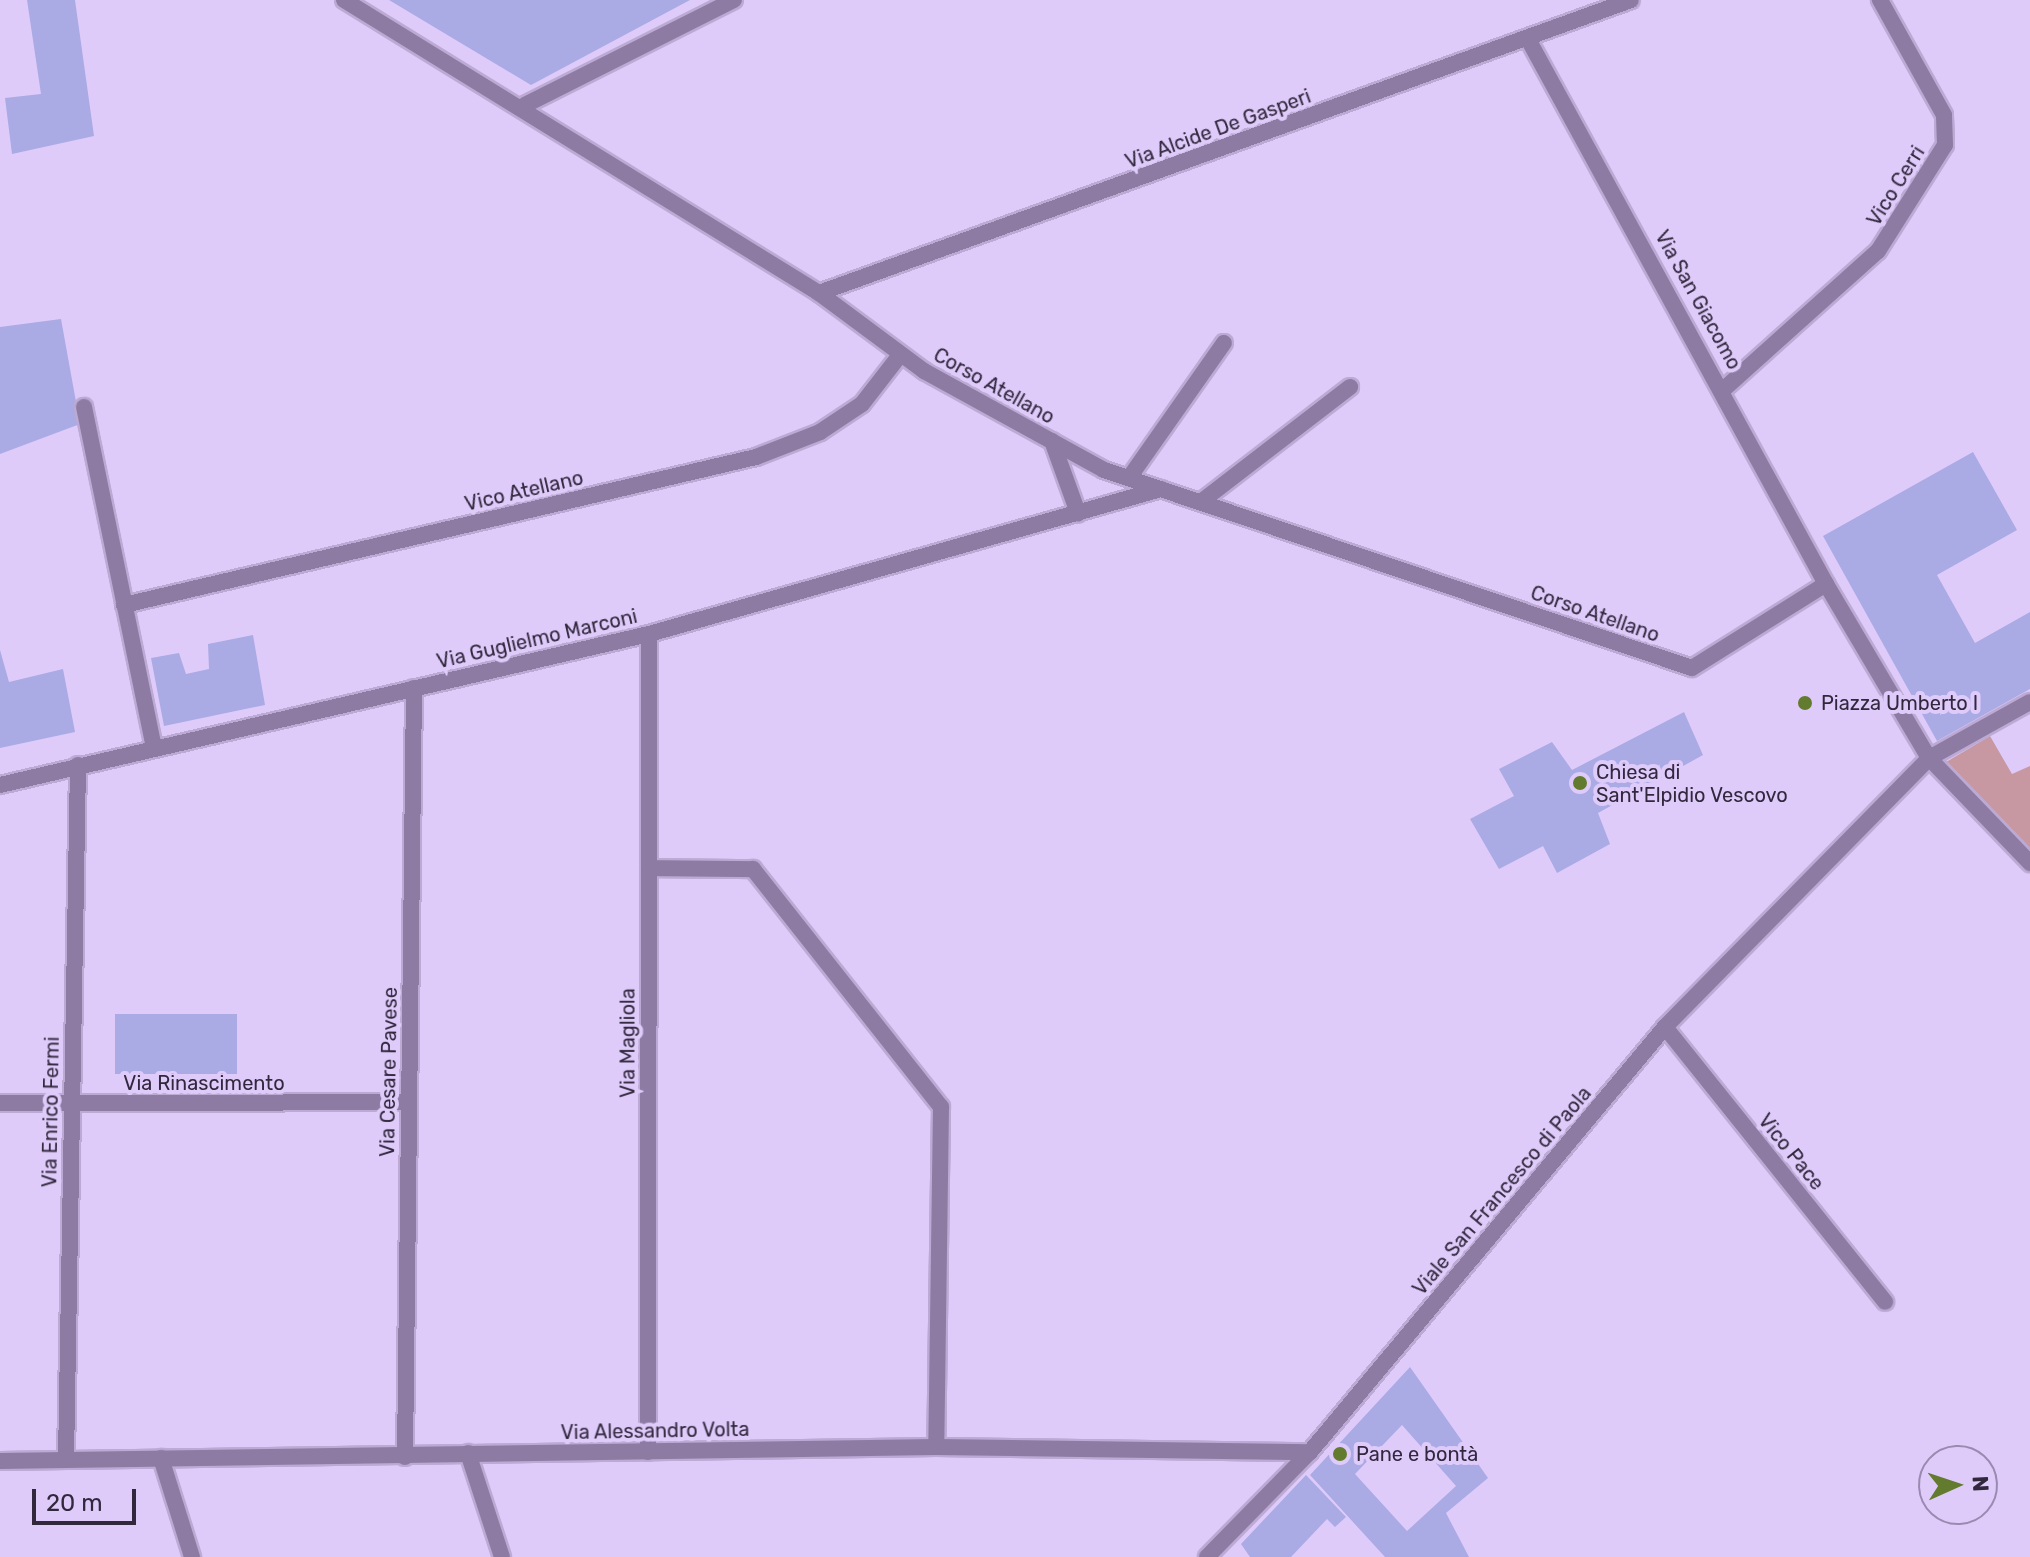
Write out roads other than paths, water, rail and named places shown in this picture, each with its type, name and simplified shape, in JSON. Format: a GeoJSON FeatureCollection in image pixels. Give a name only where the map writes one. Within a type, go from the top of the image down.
{"type":"FeatureCollection","features":[{"type":"Feature","properties":{"kind":"street","name":"Corso Atellano"},"geometry":{"type":"LineString","coordinates":[[344,0],[525,105],[819,293],[900,355],[1052,441],[1129,478],[1692,668],[1826,584]]}},
{"type":"Feature","properties":{"kind":"street"},"geometry":{"type":"LineString","coordinates":[[525,105],[734,0]]}},
{"type":"Feature","properties":{"kind":"street","name":"Via Alcide De Gasperi"},"geometry":{"type":"LineString","coordinates":[[819,293],[1631,0]]}},
{"type":"Feature","properties":{"kind":"street","name":"Vico Cerri"},"geometry":{"type":"LineString","coordinates":[[1724,389],[1878,251],[1945,145],[1944,115],[1880,0]]}},
{"type":"Feature","properties":{"kind":"street","name":"Via San Giacomo"},"geometry":{"type":"LineString","coordinates":[[1528,39],[1724,389],[1826,584]]}},
{"type":"Feature","properties":{"kind":"street"},"geometry":{"type":"LineString","coordinates":[[1129,478],[1224,343]]}},
{"type":"Feature","properties":{"kind":"street","name":"Vico Atellano"},"geometry":{"type":"LineString","coordinates":[[124,605],[756,457],[820,432],[862,404],[900,355]]}},
{"type":"Feature","properties":{"kind":"street"},"geometry":{"type":"LineString","coordinates":[[1202,501],[1350,387]]}},
{"type":"Feature","properties":{"kind":"street"},"geometry":{"type":"LineString","coordinates":[[84,407],[154,748]]}},
{"type":"Feature","properties":{"kind":"street"},"geometry":{"type":"LineString","coordinates":[[1052,441],[1078,513]]}},
{"type":"Feature","properties":{"kind":"street","name":"Via Guglielmo Marconi"},"geometry":{"type":"LineString","coordinates":[[0,785],[649,634],[1163,489]]}},
{"type":"Feature","properties":{"kind":"street"},"geometry":{"type":"LineString","coordinates":[[1826,584],[1929,758],[2030,863]]}},
{"type":"Feature","properties":{"kind":"street","name":"Via Magliola"},"geometry":{"type":"LineString","coordinates":[[648,1452],[649,634]]}},
{"type":"Feature","properties":{"kind":"street","name":"Via Cesare Pavese"},"geometry":{"type":"LineString","coordinates":[[405,1457],[414,688]]}},
{"type":"Feature","properties":{"kind":"street"},"geometry":{"type":"LineString","coordinates":[[1929,758],[2030,702]]}},
{"type":"Feature","properties":{"kind":"street","name":"Viale San Francesco di Paola"},"geometry":{"type":"LineString","coordinates":[[1207,1557],[1310,1452],[1665,1027],[1929,758]]}},
{"type":"Feature","properties":{"kind":"street","name":"Via Enrico Fermi"},"geometry":{"type":"LineString","coordinates":[[66,1459],[78,765]]}},
{"type":"Feature","properties":{"kind":"street"},"geometry":{"type":"LineString","coordinates":[[649,868],[753,869],[941,1107],[936,1447]]}},
{"type":"Feature","properties":{"kind":"street","name":"Vico Pace"},"geometry":{"type":"LineString","coordinates":[[1665,1027],[1885,1302]]}},
{"type":"Feature","properties":{"kind":"street","name":"Via Rinascimento"},"geometry":{"type":"LineString","coordinates":[[0,1103],[409,1102]]}},
{"type":"Feature","properties":{"kind":"street","name":"Via Alessandro Volta"},"geometry":{"type":"LineString","coordinates":[[0,1461],[936,1447],[1310,1452]]}},
{"type":"Feature","properties":{"kind":"street"},"geometry":{"type":"LineString","coordinates":[[468,1453],[502,1557]]}},
{"type":"Feature","properties":{"kind":"street"},"geometry":{"type":"LineString","coordinates":[[161,1458],[192,1557]]}},
{"type":"Feature","properties":{"kind":"place","name":"Piazza Umberto I"},"geometry":{"type":"Point","coordinates":[1805,703]}},
{"type":"Feature","properties":{"kind":"place","name":"Chiesa di Sant'Elpidio Vescovo"},"geometry":{"type":"Point","coordinates":[1580,783]}},
{"type":"Feature","properties":{"kind":"place","name":"Pane e bontà"},"geometry":{"type":"Point","coordinates":[1340,1454]}}]}
